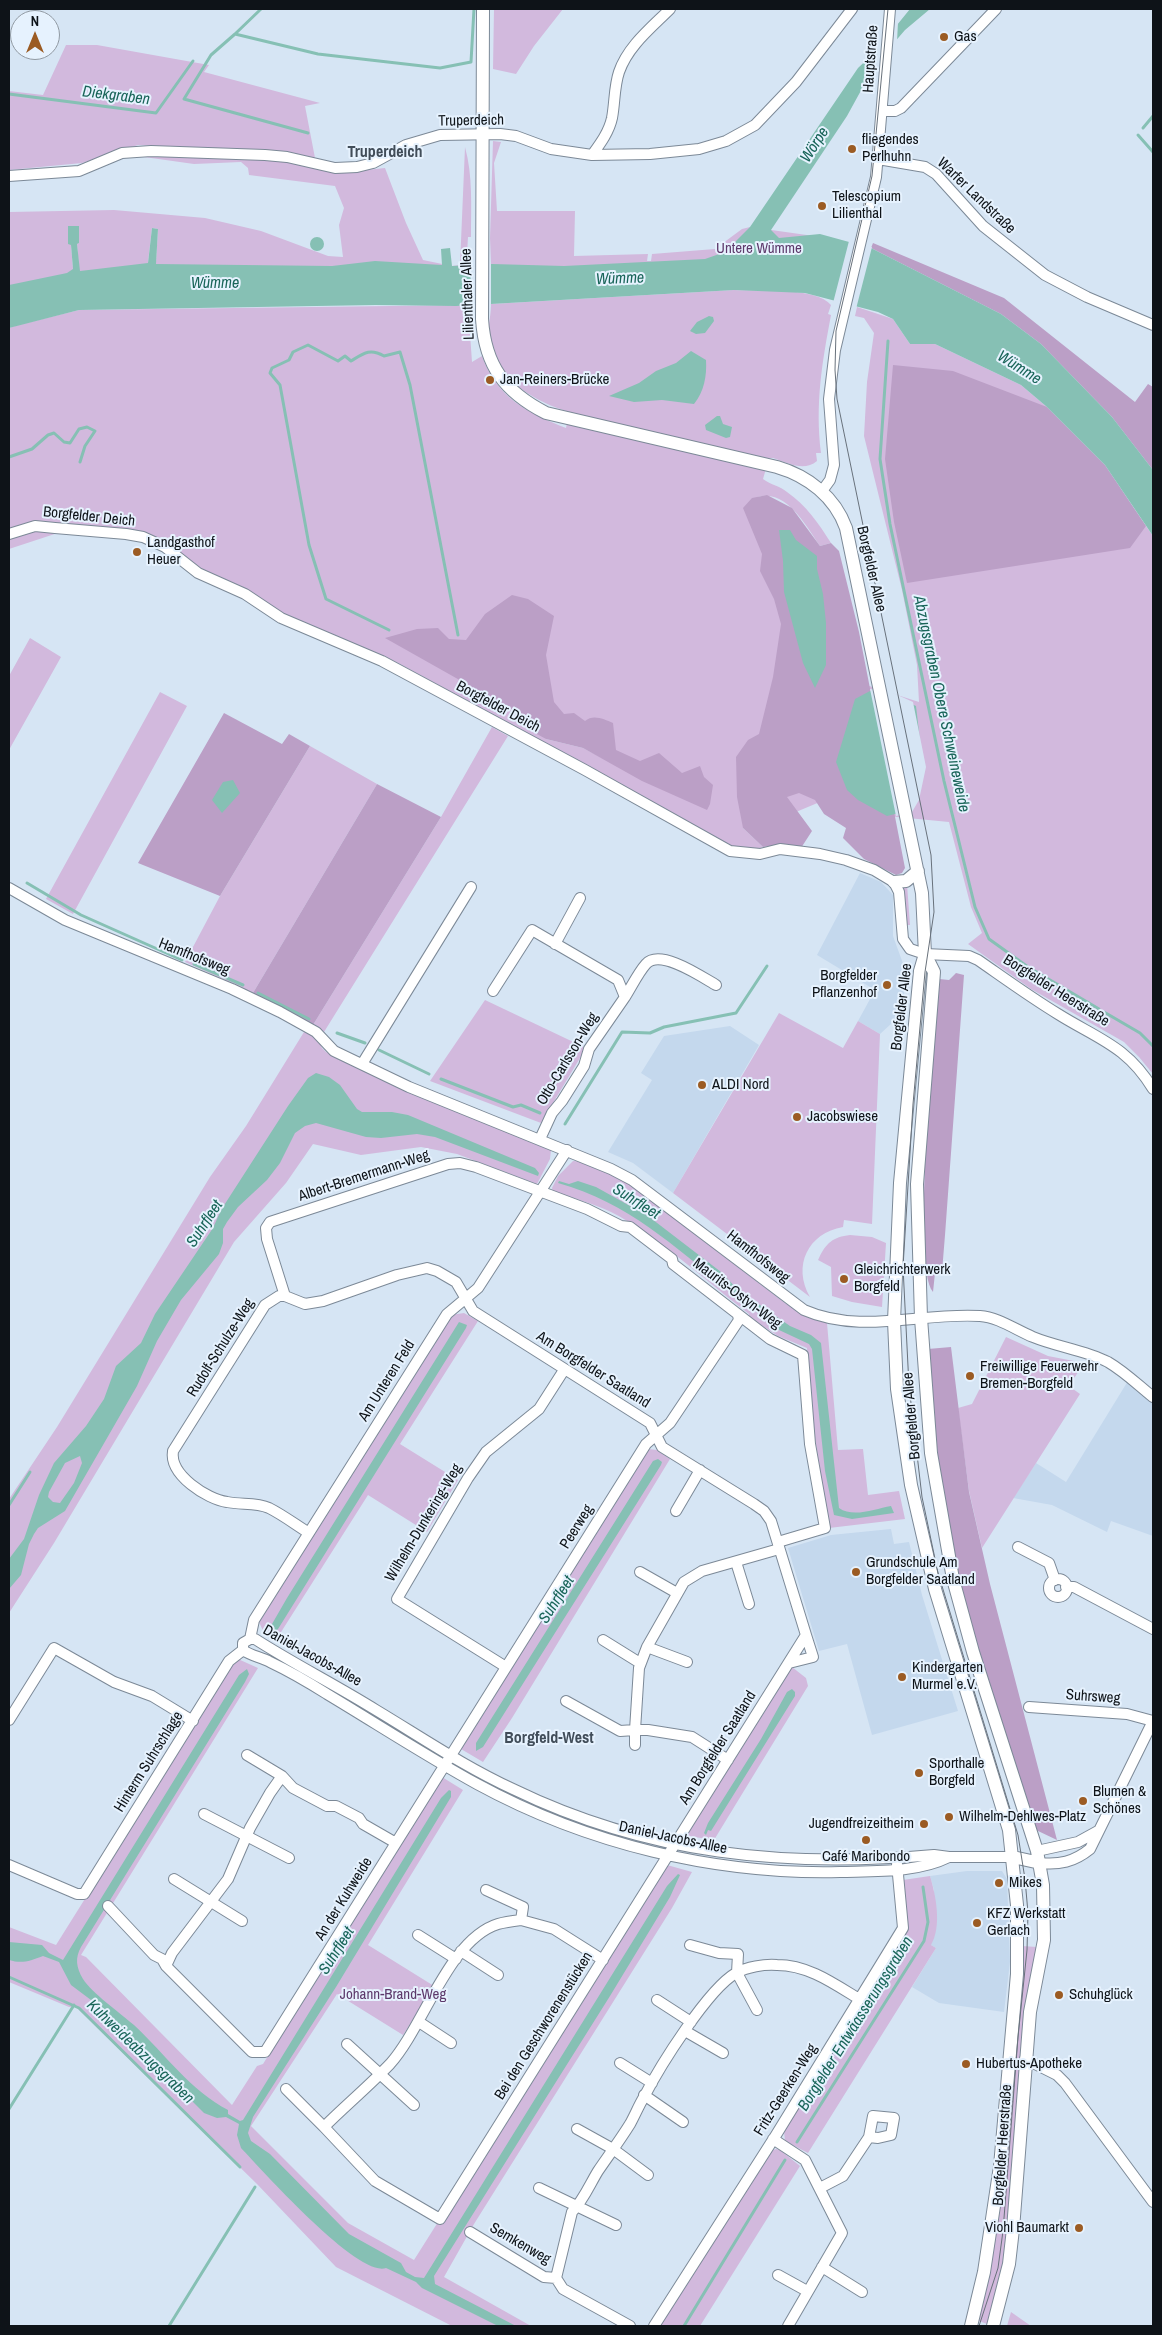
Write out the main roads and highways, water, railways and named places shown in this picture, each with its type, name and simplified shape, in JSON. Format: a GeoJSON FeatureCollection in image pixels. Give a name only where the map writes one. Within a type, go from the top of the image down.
{"type":"FeatureCollection","features":[{"type":"Feature","properties":{"kind":"main road","name":"Lilienthaler Allee"},"geometry":{"type":"LineString","coordinates":[[483,9],[482,319],[484,340],[498,375],[519,398],[546,413],[768,465],[796,474],[822,491]]}},
{"type":"Feature","properties":{"kind":"main road","name":"Borgfelder Allee"},"geometry":{"type":"LineString","coordinates":[[822,491],[834,505],[846,528],[909,826],[924,915],[925,954],[920,972],[900,1183],[894,1321],[896,1388],[902,1432],[922,1536],[935,1588],[1001,1800],[1009,1830],[1013,1857]]}},
{"type":"Feature","properties":{"kind":"main road"},"geometry":{"type":"LineString","coordinates":[[894,882],[906,881],[918,871]]}},
{"type":"Feature","properties":{"kind":"main road","name":"Borgfelder Allee"},"geometry":{"type":"LineString","coordinates":[[925,954],[934,972],[916,1184],[921,1318],[931,1452],[953,1579],[973,1652],[1038,1857]]}},
{"type":"Feature","properties":{"kind":"main road"},"geometry":{"type":"LineString","coordinates":[[1013,1857],[1038,1857]]}},
{"type":"Feature","properties":{"kind":"main road","name":"Borgfelder Heerstraße"},"geometry":{"type":"LineString","coordinates":[[971,2326],[984,2272],[1004,2128],[1017,1974],[1017,1905],[1013,1857]]}},
{"type":"Feature","properties":{"kind":"main road","name":"Borgfelder Heerstraße"},"geometry":{"type":"LineString","coordinates":[[993,2326],[1009,2264],[1030,2012],[1044,1940],[1043,1885],[1038,1857]]}},
{"type":"Feature","properties":{"kind":"water"},"geometry":{"type":"Polygon","coordinates":[[[910,9],[930,9],[905,30],[875,65],[847,116],[771,230],[779,238],[820,234],[871,248],[1001,314],[1041,344],[1112,417],[1153,470],[1153,536],[1105,465],[1047,407],[1021,385],[935,344],[910,344],[893,319],[878,312],[805,293],[734,290],[456,306],[376,305],[79,310],[9,328],[9,285],[67,273],[73,269],[71,245],[68,244],[68,226],[79,226],[79,243],[77,244],[80,271],[148,263],[152,228],[158,229],[156,264],[332,266],[375,261],[442,265],[441,249],[450,248],[452,266],[492,264],[564,266],[705,259],[725,252],[750,227],[858,68],[875,52],[910,9]]]}},
{"type":"Feature","properties":{"kind":"water"},"geometry":{"type":"Polygon","coordinates":[[[314,237],[320,237],[324,244],[320,251],[314,251],[310,247],[310,241],[314,237]]]}},
{"type":"Feature","properties":{"kind":"water"},"geometry":{"type":"Polygon","coordinates":[[[709,316],[713,317],[714,321],[705,333],[696,334],[690,331],[697,322],[709,316]]]}},
{"type":"Feature","properties":{"kind":"water"},"geometry":{"type":"Polygon","coordinates":[[[691,351],[706,360],[704,384],[694,404],[662,400],[634,402],[609,396],[639,383],[656,371],[676,363],[691,351]]]}},
{"type":"Feature","properties":{"kind":"water"},"geometry":{"type":"Polygon","coordinates":[[[717,416],[720,416],[723,424],[732,427],[730,437],[726,438],[706,430],[705,425],[717,416]]]}},
{"type":"Feature","properties":{"kind":"water"},"geometry":{"type":"Polygon","coordinates":[[[779,530],[790,530],[796,540],[817,556],[817,569],[823,594],[826,623],[826,665],[815,688],[803,663],[784,592],[779,530]]]}},
{"type":"Feature","properties":{"kind":"water"},"geometry":{"type":"Polygon","coordinates":[[[870,691],[893,695],[916,706],[923,766],[911,810],[887,816],[858,800],[847,790],[836,762],[855,699],[870,691]]]}},
{"type":"Feature","properties":{"kind":"water"},"geometry":{"type":"Polygon","coordinates":[[[233,780],[240,793],[222,813],[212,800],[223,782],[233,780]]]}},
{"type":"Feature","properties":{"kind":"water"},"geometry":{"type":"Polygon","coordinates":[[[316,1073],[329,1077],[340,1085],[357,1109],[362,1112],[392,1112],[408,1115],[535,1168],[539,1173],[538,1176],[435,1137],[417,1134],[381,1138],[366,1137],[316,1123],[305,1126],[295,1133],[280,1163],[267,1180],[238,1207],[227,1222],[223,1229],[223,1243],[219,1254],[181,1300],[157,1341],[137,1386],[65,1511],[38,1528],[34,1534],[29,1544],[21,1575],[9,1589],[9,1559],[24,1539],[39,1495],[54,1463],[86,1426],[104,1399],[116,1366],[141,1343],[155,1314],[213,1228],[221,1210],[308,1078],[316,1073]],[[80,1456],[65,1463],[49,1492],[48,1497],[53,1502],[60,1503],[74,1483],[82,1463],[80,1456]]]}},
{"type":"Feature","properties":{"kind":"water"},"geometry":{"type":"Polygon","coordinates":[[[559,1181],[569,1184],[578,1181],[596,1187],[648,1216],[721,1272],[742,1294],[740,1296],[729,1290],[669,1242],[629,1214],[607,1202],[558,1183],[559,1181]]]}},
{"type":"Feature","properties":{"kind":"water"},"geometry":{"type":"Polygon","coordinates":[[[751,1301],[757,1303],[790,1326],[811,1335],[821,1343],[839,1508],[857,1513],[891,1506],[894,1513],[852,1519],[834,1515],[825,1471],[812,1349],[809,1344],[779,1330],[754,1310],[749,1303],[751,1301]]]}},
{"type":"Feature","properties":{"kind":"water"},"geometry":{"type":"Polygon","coordinates":[[[459,1322],[467,1325],[466,1328],[278,1629],[272,1634],[270,1632],[272,1624],[287,1598],[459,1322]]]}},
{"type":"Feature","properties":{"kind":"water"},"geometry":{"type":"Polygon","coordinates":[[[658,1459],[662,1462],[661,1465],[483,1747],[476,1751],[476,1743],[653,1461],[658,1459]]]}},
{"type":"Feature","properties":{"kind":"water"},"geometry":{"type":"Polygon","coordinates":[[[247,1669],[249,1674],[245,1682],[81,1947],[77,1959],[78,1967],[87,1985],[134,2025],[190,2082],[202,2093],[228,2110],[228,2114],[240,2121],[243,2120],[441,1798],[449,1790],[451,1791],[451,1797],[336,1987],[253,2117],[248,2133],[251,2141],[270,2154],[349,2234],[401,2263],[406,2272],[415,2277],[424,2278],[667,1886],[678,1874],[680,1875],[670,1897],[610,1996],[434,2276],[435,2284],[516,2326],[498,2326],[422,2288],[416,2282],[386,2268],[373,2267],[354,2257],[311,2220],[241,2148],[237,2135],[239,2124],[226,2117],[217,2118],[204,2113],[91,2000],[71,1985],[59,1962],[43,1956],[18,1962],[9,1960],[9,1942],[42,1945],[49,1953],[63,1960],[239,1675],[247,1669]]]}},
{"type":"Feature","properties":{"kind":"water"},"geometry":{"type":"Polygon","coordinates":[[[792,1689],[795,1692],[795,1696],[711,1831],[708,1830],[706,1835],[704,1833],[708,1823],[761,1739],[787,1692],[792,1689]]]}},
{"type":"Feature","properties":{"kind":"waterway"},"geometry":{"type":"LineString","coordinates":[[235,34],[261,9]]}},
{"type":"Feature","properties":{"kind":"waterway"},"geometry":{"type":"LineString","coordinates":[[308,133],[184,99],[211,55],[235,34],[318,54],[440,68],[471,62],[474,9]]}},
{"type":"Feature","properties":{"kind":"waterway","name":"Diekgraben"},"geometry":{"type":"LineString","coordinates":[[9,94],[156,113],[193,61]]}},
{"type":"Feature","properties":{"kind":"waterway"},"geometry":{"type":"LineString","coordinates":[[1143,128],[1153,116]]}},
{"type":"Feature","properties":{"kind":"waterway"},"geometry":{"type":"LineString","coordinates":[[1138,135],[1153,152]]}},
{"type":"Feature","properties":{"kind":"waterway","name":"Abzugsgraben Obere Schweineweide"},"geometry":{"type":"LineString","coordinates":[[888,341],[880,459],[890,524],[944,781],[975,907],[989,939],[1028,967],[1099,1009]]}},
{"type":"Feature","properties":{"kind":"waterway"},"geometry":{"type":"LineString","coordinates":[[389,630],[326,599],[309,545],[280,385],[270,373],[272,368],[289,360],[293,352],[308,345],[338,361],[345,356],[351,361],[371,352],[384,356],[400,352],[410,385],[458,635]]}},
{"type":"Feature","properties":{"kind":"waterway"},"geometry":{"type":"LineString","coordinates":[[9,457],[32,449],[48,435],[54,433],[64,442],[70,443],[79,429],[87,427],[95,431],[85,446],[80,462]]}},
{"type":"Feature","properties":{"kind":"waterway"},"geometry":{"type":"LineString","coordinates":[[27,883],[81,915],[182,960]]}},
{"type":"Feature","properties":{"kind":"waterway"},"geometry":{"type":"LineString","coordinates":[[194,964],[243,985]]}},
{"type":"Feature","properties":{"kind":"waterway"},"geometry":{"type":"LineString","coordinates":[[565,1124],[622,1032],[650,1033],[664,1027],[736,1013],[767,966]]}},
{"type":"Feature","properties":{"kind":"waterway"},"geometry":{"type":"LineString","coordinates":[[258,993],[309,1019]]}},
{"type":"Feature","properties":{"kind":"waterway","name":"Abzugsgraben Obere Schweineweide"},"geometry":{"type":"LineString","coordinates":[[1104,1012],[1140,1033],[1153,1046]]}},
{"type":"Feature","properties":{"kind":"waterway"},"geometry":{"type":"LineString","coordinates":[[337,1033],[365,1043]]}},
{"type":"Feature","properties":{"kind":"waterway"},"geometry":{"type":"LineString","coordinates":[[379,1050],[429,1074]]}},
{"type":"Feature","properties":{"kind":"waterway"},"geometry":{"type":"LineString","coordinates":[[441,1079],[513,1107],[521,1105],[540,1113]]}},
{"type":"Feature","properties":{"kind":"waterway"},"geometry":{"type":"LineString","coordinates":[[9,1505],[30,1472]]}},
{"type":"Feature","properties":{"kind":"waterway","name":"Borgfelder Entwäasserungsgraben"},"geometry":{"type":"LineString","coordinates":[[797,2142],[924,1941],[928,1922],[923,1887]]}},
{"type":"Feature","properties":{"kind":"waterway","name":"Kuhweideabzugsgraben"},"geometry":{"type":"LineString","coordinates":[[9,1977],[79,2008],[240,2167]]}},
{"type":"Feature","properties":{"kind":"waterway"},"geometry":{"type":"LineString","coordinates":[[9,2109],[74,2005]]}},
{"type":"Feature","properties":{"kind":"waterway","name":"Borgfelder Entwäasserungsgraben"},"geometry":{"type":"LineString","coordinates":[[684,2326],[785,2160]]}},
{"type":"Feature","properties":{"kind":"waterway"},"geometry":{"type":"LineString","coordinates":[[169,2326],[255,2187]]}},
{"type":"Feature","properties":{"kind":"tram line"},"geometry":{"type":"LineString","coordinates":[[888,9],[872,176],[836,331],[835,370],[837,399],[931,855],[934,912],[925,972],[913,1104],[903,1267],[909,1386],[922,1497],[938,1573],[1018,1835],[1028,1913],[1027,1950],[1018,2037],[1003,2231],[998,2268],[979,2326]]}},
{"type":"Feature","properties":{"kind":"place","name":"Gas"},"geometry":{"type":"Point","coordinates":[944,37]}},
{"type":"Feature","properties":{"kind":"place","name":"fliegendes Perlhuhn"},"geometry":{"type":"Point","coordinates":[852,149]}},
{"type":"Feature","properties":{"kind":"place","name":"Telescopium Lilienthal"},"geometry":{"type":"Point","coordinates":[822,206]}},
{"type":"Feature","properties":{"kind":"place","name":"Jan-Reiners-Brücke"},"geometry":{"type":"Point","coordinates":[490,380]}},
{"type":"Feature","properties":{"kind":"place","name":"Landgasthof Heuer"},"geometry":{"type":"Point","coordinates":[137,552]}},
{"type":"Feature","properties":{"kind":"place","name":"Borgfelder Pflanzenhof"},"geometry":{"type":"Point","coordinates":[887,985]}},
{"type":"Feature","properties":{"kind":"place","name":"ALDI Nord"},"geometry":{"type":"Point","coordinates":[702,1085]}},
{"type":"Feature","properties":{"kind":"place","name":"Jacobswiese"},"geometry":{"type":"Point","coordinates":[797,1117]}},
{"type":"Feature","properties":{"kind":"place","name":"Gleichrichterwerk Borgfeld"},"geometry":{"type":"Point","coordinates":[844,1279]}},
{"type":"Feature","properties":{"kind":"place","name":"Freiwillige Feuerwehr Bremen-Borgfeld"},"geometry":{"type":"Point","coordinates":[970,1376]}},
{"type":"Feature","properties":{"kind":"place","name":"Grundschule Am Borgfelder Saatland"},"geometry":{"type":"Point","coordinates":[856,1572]}},
{"type":"Feature","properties":{"kind":"place","name":"Kindergarten Murmel e.V."},"geometry":{"type":"Point","coordinates":[902,1677]}},
{"type":"Feature","properties":{"kind":"place","name":"Sporthalle Borgfeld"},"geometry":{"type":"Point","coordinates":[919,1773]}},
{"type":"Feature","properties":{"kind":"place","name":"Blumen & Schönes"},"geometry":{"type":"Point","coordinates":[1083,1801]}},
{"type":"Feature","properties":{"kind":"place","name":"Wilhelm-Dehlwes-Platz"},"geometry":{"type":"Point","coordinates":[949,1817]}},
{"type":"Feature","properties":{"kind":"place","name":"Jugendfreizeitheim"},"geometry":{"type":"Point","coordinates":[924,1824]}},
{"type":"Feature","properties":{"kind":"place","name":"Café Maribondo"},"geometry":{"type":"Point","coordinates":[866,1840]}},
{"type":"Feature","properties":{"kind":"place","name":"Mikes"},"geometry":{"type":"Point","coordinates":[999,1883]}},
{"type":"Feature","properties":{"kind":"place","name":"KFZ Werkstatt Gerlach"},"geometry":{"type":"Point","coordinates":[977,1923]}},
{"type":"Feature","properties":{"kind":"place","name":"Schuhglück"},"geometry":{"type":"Point","coordinates":[1059,1995]}},
{"type":"Feature","properties":{"kind":"place","name":"Hubertus-Apotheke"},"geometry":{"type":"Point","coordinates":[966,2064]}},
{"type":"Feature","properties":{"kind":"place","name":"Viohl Baumarkt"},"geometry":{"type":"Point","coordinates":[1079,2228]}},
{"type":"Feature","properties":{"kind":"district","name":"Truperdeich"},"geometry":{"type":"Point","coordinates":[385,153]}},
{"type":"Feature","properties":{"kind":"district","name":"Borgfeld-West"},"geometry":{"type":"Point","coordinates":[549,1739]}},
{"type":"Feature","properties":{"kind":"water label","name":"Wörpe"},"geometry":{"type":"Point","coordinates":[815,145]}},
{"type":"Feature","properties":{"kind":"water label","name":"Wümme"},"geometry":{"type":"Point","coordinates":[620,279]}},
{"type":"Feature","properties":{"kind":"water label","name":"Wümme"},"geometry":{"type":"Point","coordinates":[215,284]}},
{"type":"Feature","properties":{"kind":"water label","name":"Wümme"},"geometry":{"type":"Point","coordinates":[1019,368]}},
{"type":"Feature","properties":{"kind":"water label","name":"Suhrfleet"},"geometry":{"type":"Point","coordinates":[636,1202]}},
{"type":"Feature","properties":{"kind":"water label","name":"Suhrfleet"},"geometry":{"type":"Point","coordinates":[205,1224]}},
{"type":"Feature","properties":{"kind":"water label","name":"Suhrfleet"},"geometry":{"type":"Point","coordinates":[557,1600]}},
{"type":"Feature","properties":{"kind":"water label","name":"Suhrfleet"},"geometry":{"type":"Point","coordinates":[337,1951]}},
{"type":"Feature","properties":{"kind":"park label","name":"Untere Wümme"},"geometry":{"type":"Point","coordinates":[759,249]}},
{"type":"Feature","properties":{"kind":"park label","name":"Johann-Brand-Weg"},"geometry":{"type":"Point","coordinates":[393,1995]}}]}
